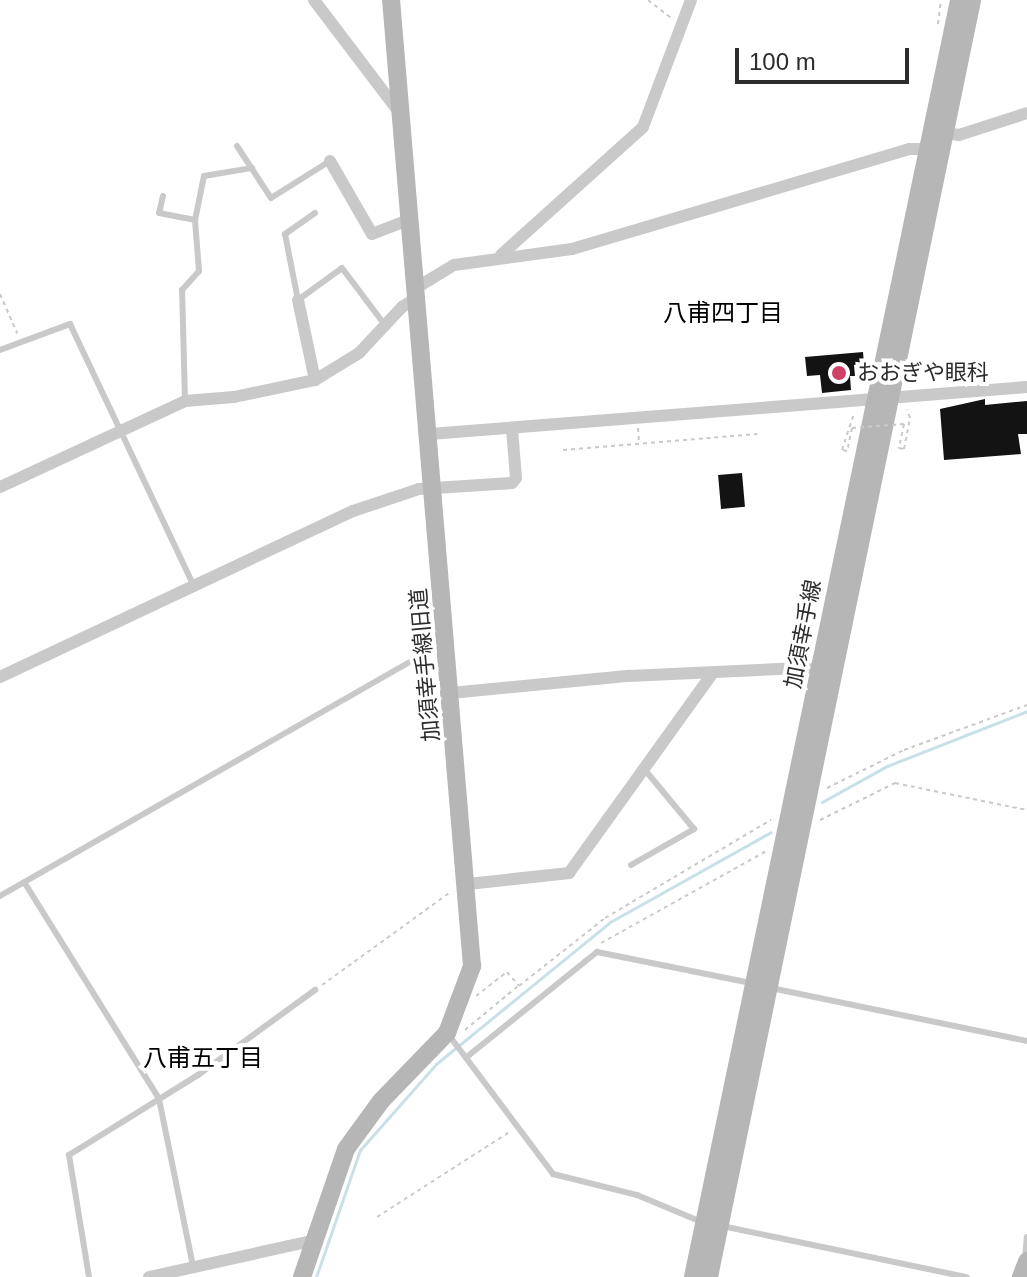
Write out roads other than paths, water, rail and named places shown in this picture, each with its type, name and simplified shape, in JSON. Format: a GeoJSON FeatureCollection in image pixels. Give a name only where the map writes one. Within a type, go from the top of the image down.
{"type":"FeatureCollection","features":[{"type":"Feature","properties":{"kind":"main road","name":"加須幸手線旧道"},"geometry":{"type":"LineString","coordinates":[[302,1277],[346,1149],[381,1101],[455,1034],[473,952],[391,0]]}},
{"type":"Feature","properties":{"kind":"main road","name":"加須幸手線"},"geometry":{"type":"LineString","coordinates":[[762,986],[783,850],[822,667],[891,403],[929,149],[959,0]]}},
{"type":"Feature","properties":{"kind":"main road","name":"加須幸手線"},"geometry":{"type":"LineString","coordinates":[[693,1277],[712,1224],[762,986],[802,823],[972,0]]}},
{"type":"Feature","properties":{"kind":"main road","name":"加須幸手線"},"geometry":{"type":"LineString","coordinates":[[709,1277],[712,1224]]}},
{"type":"Feature","properties":{"kind":"street"},"geometry":{"type":"LineString","coordinates":[[314,0],[401,114]]}},
{"type":"Feature","properties":{"kind":"street"},"geometry":{"type":"LineString","coordinates":[[501,255],[643,127],[691,0]]}},
{"type":"Feature","properties":{"kind":"street"},"geometry":{"type":"LineString","coordinates":[[946,133],[959,135],[1026,113],[1027,100]]}},
{"type":"Feature","properties":{"kind":"street"},"geometry":{"type":"LineString","coordinates":[[0,487],[185,401],[234,397],[315,380],[359,353],[416,293],[454,265],[501,255],[572,249],[909,149],[929,149]]}},
{"type":"Feature","properties":{"kind":"street"},"geometry":{"type":"LineString","coordinates":[[330,161],[372,234],[411,219]]}},
{"type":"Feature","properties":{"kind":"street"},"geometry":{"type":"LineString","coordinates":[[298,300],[315,380]]}},
{"type":"Feature","properties":{"kind":"street"},"geometry":{"type":"LineString","coordinates":[[430,434],[891,403],[1027,387]]}},
{"type":"Feature","properties":{"kind":"street"},"geometry":{"type":"LineString","coordinates":[[0,677],[353,511],[419,489],[512,483],[516,478],[512,428]]}},
{"type":"Feature","properties":{"kind":"street"},"geometry":{"type":"LineString","coordinates":[[451,693],[822,667]]}},
{"type":"Feature","properties":{"kind":"street"},"geometry":{"type":"LineString","coordinates":[[468,884],[569,873],[712,674]]}},
{"type":"Feature","properties":{"kind":"street"},"geometry":{"type":"LineString","coordinates":[[149,1277],[316,1240]]}},
{"type":"Feature","properties":{"kind":"lane"},"geometry":{"type":"LineString","coordinates":[[237,146],[271,198],[330,161]]}},
{"type":"Feature","properties":{"kind":"lane"},"geometry":{"type":"LineString","coordinates":[[185,401],[182,290],[199,271],[195,220],[204,176],[252,168]]}},
{"type":"Feature","properties":{"kind":"lane"},"geometry":{"type":"LineString","coordinates":[[163,196],[159,213],[195,220]]}},
{"type":"Feature","properties":{"kind":"lane"},"geometry":{"type":"LineString","coordinates":[[315,213],[285,234],[298,300],[342,268],[385,325]]}},
{"type":"Feature","properties":{"kind":"lane"},"geometry":{"type":"LineString","coordinates":[[0,350],[70,324],[118,432],[194,586]]}},
{"type":"Feature","properties":{"kind":"lane"},"geometry":{"type":"LineString","coordinates":[[0,896],[26,885],[448,642]]}},
{"type":"Feature","properties":{"kind":"lane"},"geometry":{"type":"LineString","coordinates":[[631,865],[694,829],[643,767]]}},
{"type":"Feature","properties":{"kind":"lane"},"geometry":{"type":"LineString","coordinates":[[26,885],[159,1099],[193,1266]]}},
{"type":"Feature","properties":{"kind":"lane"},"geometry":{"type":"LineString","coordinates":[[465,1053],[597,952],[1027,1041]]}},
{"type":"Feature","properties":{"kind":"lane"},"geometry":{"type":"LineString","coordinates":[[89,1277],[69,1155],[159,1099],[315,990]]}},
{"type":"Feature","properties":{"kind":"lane"},"geometry":{"type":"LineString","coordinates":[[455,1034],[465,1053],[558,1177],[637,1195],[712,1224],[967,1277]]}},
{"type":"Feature","properties":{"kind":"lane"},"geometry":{"type":"LineString","coordinates":[[1024,1268],[1027,1237]]}},
{"type":"Feature","properties":{"kind":"waterway"},"geometry":{"type":"LineString","coordinates":[[822,802],[887,766],[1027,711]]}},
{"type":"Feature","properties":{"kind":"waterway"},"geometry":{"type":"LineString","coordinates":[[316,1277],[360,1150],[436,1064],[610,922],[771,832]]}},
{"type":"Feature","properties":{"kind":"place","name":"おおぎや眼科"},"geometry":{"type":"Point","coordinates":[839,373]}},
{"type":"Feature","properties":{"kind":"district","name":"八甫四丁目"},"geometry":{"type":"Point","coordinates":[723,313]}},
{"type":"Feature","properties":{"kind":"district","name":"八甫五丁目"},"geometry":{"type":"Point","coordinates":[203,1058]}}]}
